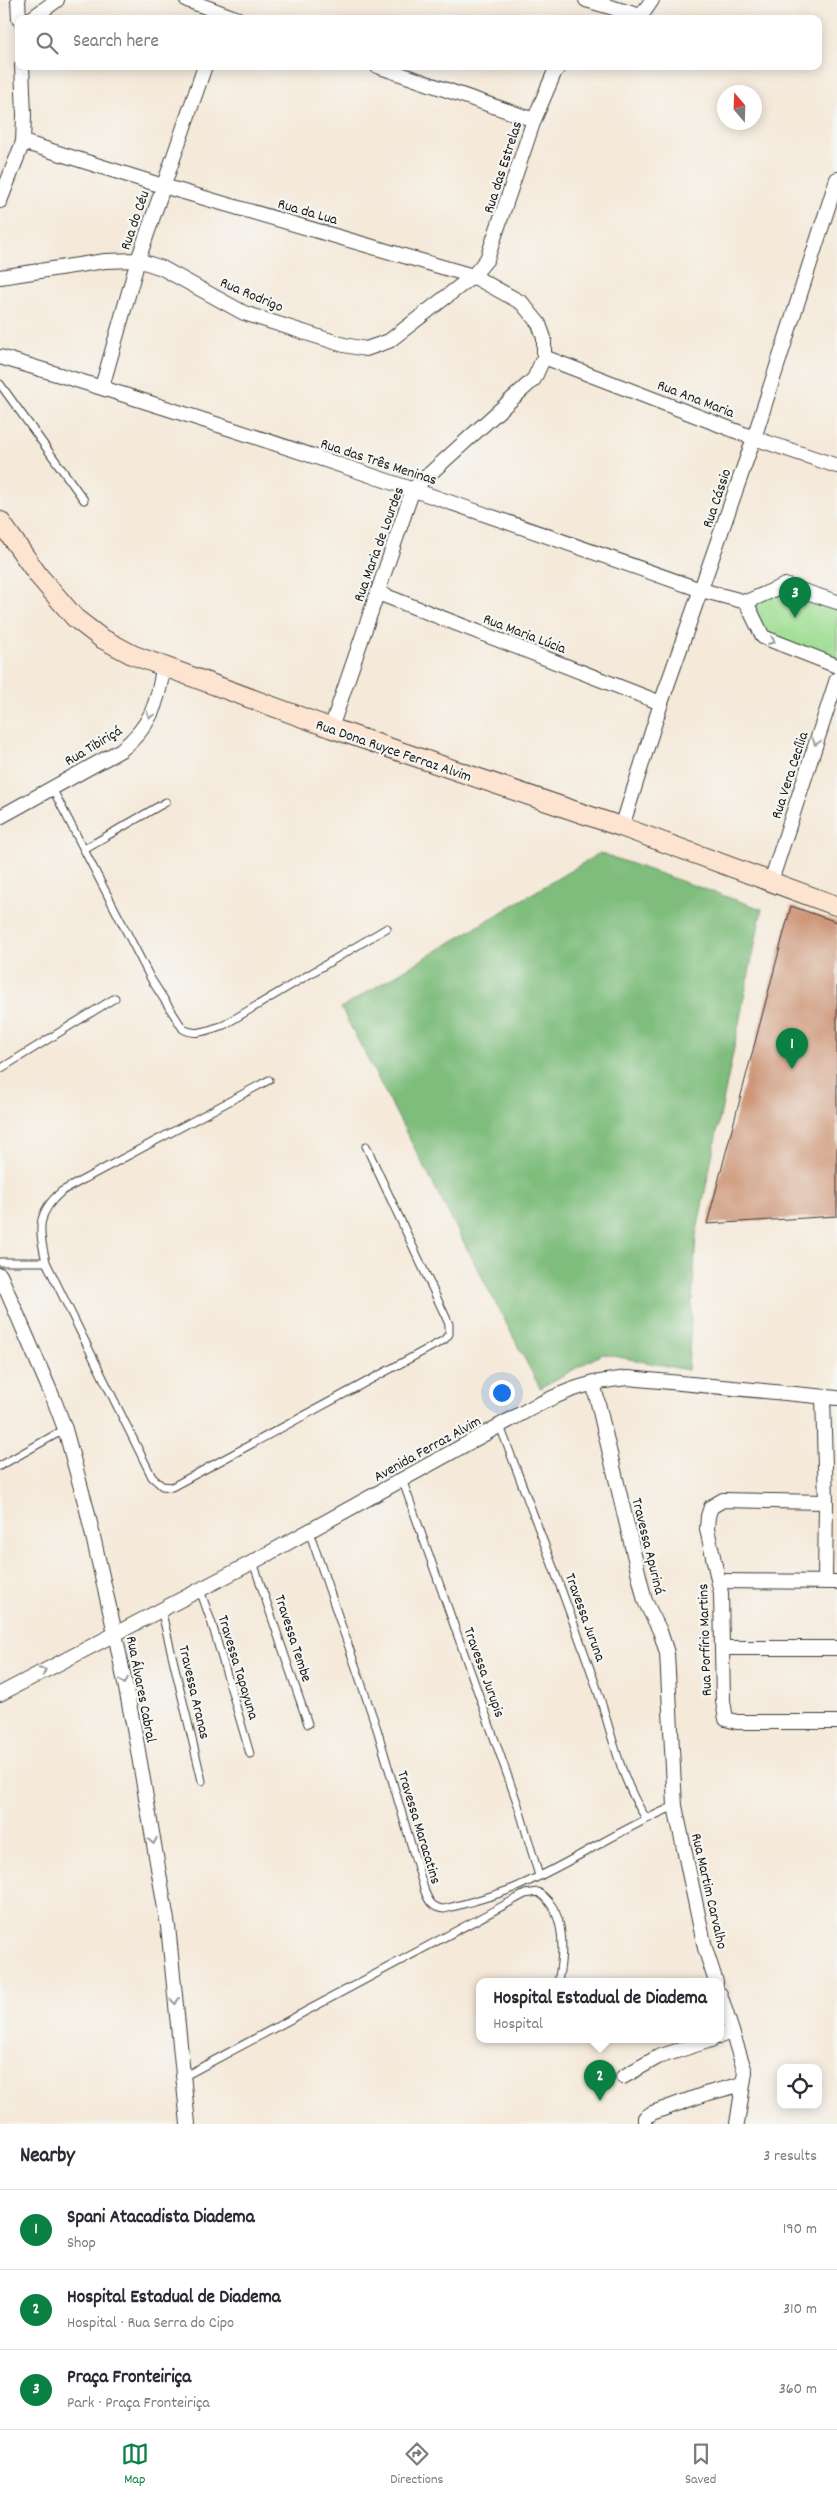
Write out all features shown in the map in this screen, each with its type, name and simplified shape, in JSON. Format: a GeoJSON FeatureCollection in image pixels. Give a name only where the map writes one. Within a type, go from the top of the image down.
{"type":"FeatureCollection","features":[{"type":"Feature","properties":{"kind":"main road","name":"Rua Dona Ruyce Ferraz Alvim"},"geometry":{"type":"LineString","coordinates":[[0,521],[38,574],[75,618],[102,638],[133,655],[331,728],[622,827],[837,906]]}},
{"type":"Feature","properties":{"kind":"street"},"geometry":{"type":"LineString","coordinates":[[18,0],[19,15]]}},
{"type":"Feature","properties":{"kind":"street"},"geometry":{"type":"LineString","coordinates":[[36,15],[57,0]]}},
{"type":"Feature","properties":{"kind":"street"},"geometry":{"type":"LineString","coordinates":[[187,0],[220,15]]}},
{"type":"Feature","properties":{"kind":"street"},"geometry":{"type":"LineString","coordinates":[[586,0],[631,15]]}},
{"type":"Feature","properties":{"kind":"street"},"geometry":{"type":"LineString","coordinates":[[642,15],[652,0]]}},
{"type":"Feature","properties":{"kind":"street"},"geometry":{"type":"LineString","coordinates":[[0,201],[23,142],[22,70]]}},
{"type":"Feature","properties":{"kind":"street","name":"Rua do Céu"},"geometry":{"type":"LineString","coordinates":[[102,387],[138,260],[204,70]]}},
{"type":"Feature","properties":{"kind":"street"},"geometry":{"type":"LineString","coordinates":[[389,70],[534,120]]}},
{"type":"Feature","properties":{"kind":"street","name":"Rua das Estrelas"},"geometry":{"type":"LineString","coordinates":[[473,276],[487,258],[495,240],[534,120],[556,70]]}},
{"type":"Feature","properties":{"kind":"street","name":"Rua da Lua"},"geometry":{"type":"LineString","coordinates":[[23,142],[163,186],[473,276],[522,303],[531,311],[539,324],[544,338],[544,358]]}},
{"type":"Feature","properties":{"kind":"street","name":"Rua Cássio"},"geometry":{"type":"LineString","coordinates":[[622,827],[660,703],[702,590],[754,438],[837,179]]}},
{"type":"Feature","properties":{"kind":"street","name":"Rua Rodrigo"},"geometry":{"type":"LineString","coordinates":[[0,277],[106,261],[138,260],[162,268],[244,312],[344,345],[366,349],[389,340],[473,276]]}},
{"type":"Feature","properties":{"kind":"street","name":"Rua das Três Meninas"},"geometry":{"type":"LineString","coordinates":[[0,357],[102,387],[413,489],[702,590],[746,602]]}},
{"type":"Feature","properties":{"kind":"street","name":"Rua Ana Maria"},"geometry":{"type":"LineString","coordinates":[[544,358],[754,438],[837,466]]}},
{"type":"Feature","properties":{"kind":"street","name":"Rua Maria de Lourdes"},"geometry":{"type":"LineString","coordinates":[[331,728],[413,489],[524,390],[534,379],[544,358]]}},
{"type":"Feature","properties":{"kind":"street"},"geometry":{"type":"LineString","coordinates":[[837,602],[785,585],[746,602],[763,637],[837,666]]}},
{"type":"Feature","properties":{"kind":"street","name":"Rua Maria Lúcia"},"geometry":{"type":"LineString","coordinates":[[378,593],[660,703]]}},
{"type":"Feature","properties":{"kind":"street","name":"Rua Tibiriçá"},"geometry":{"type":"LineString","coordinates":[[0,817],[121,750],[138,737],[148,722],[159,694],[164,668]]}},
{"type":"Feature","properties":{"kind":"street","name":"Rua Vera Cecília"},"geometry":{"type":"LineString","coordinates":[[771,881],[837,680]]}},
{"type":"Feature","properties":{"kind":"street","name":"Rua Álvares Cabral"},"geometry":{"type":"LineString","coordinates":[[0,1276],[40,1364],[65,1429],[87,1510],[115,1633],[136,1740],[168,1926],[188,2124]]}},
{"type":"Feature","properties":{"kind":"street","name":"Avenida Ferraz Alvim"},"geometry":{"type":"LineString","coordinates":[[0,1694],[253,1562],[543,1402],[593,1382],[628,1378],[830,1397]]}},
{"type":"Feature","properties":{"kind":"street","name":"Travessa Apuriná"},"geometry":{"type":"LineString","coordinates":[[593,1382],[645,1601],[663,1637],[668,1653],[675,1806]]}},
{"type":"Feature","properties":{"kind":"street"},"geometry":{"type":"LineString","coordinates":[[719,1581],[831,1582],[826,1502],[830,1397]]}},
{"type":"Feature","properties":{"kind":"street","name":"Rua Porfírio Martins"},"geometry":{"type":"LineString","coordinates":[[826,1502],[716,1502],[711,1507],[708,1516],[708,1529],[719,1581],[724,1714],[726,1719],[737,1722],[837,1722]]}},
{"type":"Feature","properties":{"kind":"street"},"geometry":{"type":"LineString","coordinates":[[722,1648],[837,1648]]}},
{"type":"Feature","properties":{"kind":"street","name":"Rua Martim Carvalho"},"geometry":{"type":"LineString","coordinates":[[675,1806],[705,1948],[715,1978]]}},
{"type":"Feature","properties":{"kind":"street"},"geometry":{"type":"LineString","coordinates":[[724,2021],[726,2034],[743,2063],[744,2084],[737,2124]]}},
{"type":"Feature","properties":{"kind":"street"},"geometry":{"type":"LineString","coordinates":[[623,2077],[658,2057],[701,2043]]}},
{"type":"Feature","properties":{"kind":"street"},"geometry":{"type":"LineString","coordinates":[[648,2118],[705,2094],[744,2084]]}},
{"type":"Feature","properties":{"kind":"lane"},"geometry":{"type":"LineString","coordinates":[[0,384],[84,500]]}},
{"type":"Feature","properties":{"kind":"lane"},"geometry":{"type":"LineString","coordinates":[[52,788],[151,979],[183,1029],[189,1033],[203,1032],[224,1024],[387,928]]}},
{"type":"Feature","properties":{"kind":"lane"},"geometry":{"type":"LineString","coordinates":[[84,849],[166,802]]}},
{"type":"Feature","properties":{"kind":"lane"},"geometry":{"type":"LineString","coordinates":[[0,1068],[115,998]]}},
{"type":"Feature","properties":{"kind":"lane"},"geometry":{"type":"LineString","coordinates":[[270,1080],[62,1191],[49,1202],[43,1214],[40,1232],[46,1262],[152,1477],[162,1486],[172,1487],[435,1344],[449,1334],[449,1324],[366,1146]]}},
{"type":"Feature","properties":{"kind":"lane"},"geometry":{"type":"LineString","coordinates":[[0,1262],[46,1262]]}},
{"type":"Feature","properties":{"kind":"lane","name":"Travessa Juruna"},"geometry":{"type":"LineString","coordinates":[[500,1426],[595,1684],[618,1755],[636,1801],[646,1818]]}},
{"type":"Feature","properties":{"kind":"lane"},"geometry":{"type":"LineString","coordinates":[[0,1466],[65,1429]]}},
{"type":"Feature","properties":{"kind":"lane","name":"Travessa Jurupis"},"geometry":{"type":"LineString","coordinates":[[402,1479],[518,1805],[539,1876]]}},
{"type":"Feature","properties":{"kind":"lane","name":"Travessa Maracatins"},"geometry":{"type":"LineString","coordinates":[[308,1531],[377,1729],[428,1899],[437,1908],[444,1909],[486,1899],[539,1876],[646,1818],[675,1806]]}},
{"type":"Feature","properties":{"kind":"lane","name":"Travessa Tembe"},"geometry":{"type":"LineString","coordinates":[[253,1562],[308,1724]]}},
{"type":"Feature","properties":{"kind":"lane","name":"Travessa Tapayuna"},"geometry":{"type":"LineString","coordinates":[[199,1589],[212,1624],[250,1754]]}},
{"type":"Feature","properties":{"kind":"lane","name":"Travessa Aranas"},"geometry":{"type":"LineString","coordinates":[[161,1609],[202,1782]]}},
{"type":"Feature","properties":{"kind":"lane"},"geometry":{"type":"LineString","coordinates":[[183,2077],[525,1894],[538,1892],[549,1900],[561,1931],[563,1954],[559,1978]]}},
{"type":"Feature","properties":{"kind":"green space"},"geometry":{"type":"Polygon","coordinates":[[[778,587],[837,602],[837,666],[767,639],[746,602],[778,587]]]}},
{"type":"Feature","properties":{"kind":"green space"},"geometry":{"type":"Polygon","coordinates":[[[600,853],[762,909],[696,1236],[688,1370],[602,1354],[540,1388],[341,1008],[600,853]]]}},
{"type":"Feature","properties":{"kind":"building"},"geometry":{"type":"Polygon","coordinates":[[[791,906],[837,922],[837,1216],[707,1224],[791,906]]]}},
{"type":"Feature","properties":{"kind":"place","name":"Praça Fronteiriça"},"geometry":{"type":"Point","coordinates":[795,618]}},
{"type":"Feature","properties":{"kind":"place","name":"Spani Atacadista Diadema"},"geometry":{"type":"Point","coordinates":[792,1069]}},
{"type":"Feature","properties":{"kind":"place","name":"Hospital Estadual de Diadema"},"geometry":{"type":"Point","coordinates":[600,2101]}}]}
